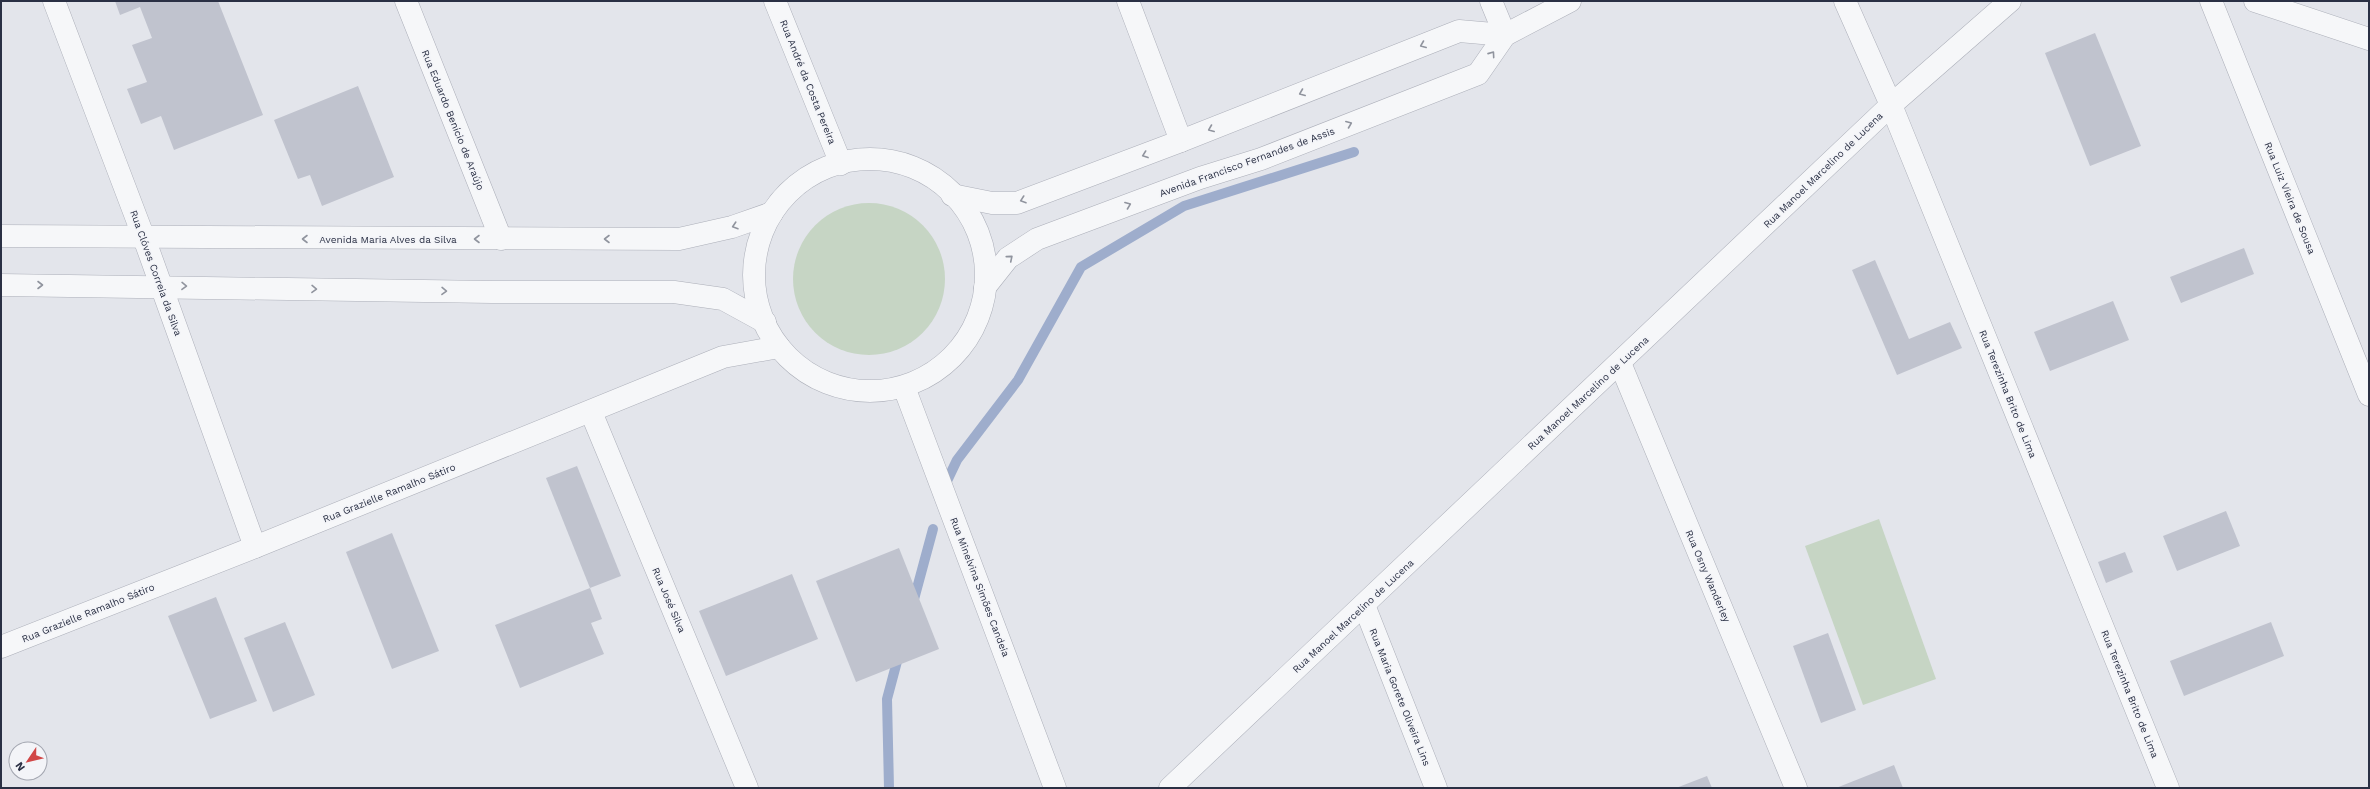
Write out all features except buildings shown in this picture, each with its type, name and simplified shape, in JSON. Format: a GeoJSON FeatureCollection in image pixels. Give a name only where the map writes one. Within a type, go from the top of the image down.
{"type":"FeatureCollection","features":[{"type":"Feature","properties":{"kind":"street","name":"Rua Clóves Correia da Silva"},"geometry":{"type":"LineString","coordinates":[[54,1],[144,238],[255,547]]}},
{"type":"Feature","properties":{"kind":"street","name":"Rua Eduardo Benício de Araújo"},"geometry":{"type":"LineString","coordinates":[[406,1],[501,239]]}},
{"type":"Feature","properties":{"kind":"street","name":"Rua André da Costa Pereira"},"geometry":{"type":"LineString","coordinates":[[775,1],[841,164]]}},
{"type":"Feature","properties":{"kind":"street"},"geometry":{"type":"LineString","coordinates":[[1128,1],[1181,141]]}},
{"type":"Feature","properties":{"kind":"street"},"geometry":{"type":"LineString","coordinates":[[952,195],[992,203],[1017,203],[1181,141],[1459,31],[1505,35],[1491,1]]}},
{"type":"Feature","properties":{"kind":"street","name":"Avenida Francisco Fernandes de Assis"},"geometry":{"type":"LineString","coordinates":[[985,287],[1008,258],[1037,239],[1200,178],[1261,158],[1478,74],[1505,35],[1570,1]]}},
{"type":"Feature","properties":{"kind":"street","name":"Rua Terezinha Brito de Lima"},"geometry":{"type":"LineString","coordinates":[[1845,1],[1891,105],[2168,788]]}},
{"type":"Feature","properties":{"kind":"street","name":"Rua Manoel Marcelino de Lucena"},"geometry":{"type":"LineString","coordinates":[[1170,788],[1364,606],[1891,105],[2010,1]]}},
{"type":"Feature","properties":{"kind":"street","name":"Rua Luiz Vieira de Sousa"},"geometry":{"type":"LineString","coordinates":[[2211,1],[2369,395]]}},
{"type":"Feature","properties":{"kind":"street"},"geometry":{"type":"LineString","coordinates":[[2255,1],[2369,39]]}},
{"type":"Feature","properties":{"kind":"street"},"geometry":{"type":"LineString","coordinates":[[882,160],[914,168],[941,184],[952,195],[964,208],[979,236],[986,267],[984,300],[974,328],[956,354],[933,374],[904,387],[874,392],[843,388],[814,377],[789,358],[779,347],[765,322],[758,305],[754,274],[759,242],[772,213],[793,188],[820,170],[850,161],[882,160]]}},
{"type":"Feature","properties":{"kind":"street","name":"Avenida Maria Alves da Silva"},"geometry":{"type":"LineString","coordinates":[[1,236],[144,238],[679,239],[732,227],[772,213]]}},
{"type":"Feature","properties":{"kind":"street"},"geometry":{"type":"LineString","coordinates":[[1,285],[161,286],[492,292],[674,292],[723,299],[765,322]]}},
{"type":"Feature","properties":{"kind":"street","name":"Rua Grazielle Ramalho Sátiro"},"geometry":{"type":"LineString","coordinates":[[1,647],[255,547],[591,412],[723,357],[779,347]]}},
{"type":"Feature","properties":{"kind":"street","name":"Rua Osny Wanderley"},"geometry":{"type":"LineString","coordinates":[[1620,363],[1796,788]]}},
{"type":"Feature","properties":{"kind":"street","name":"Rua Minelvina Simões Candeia"},"geometry":{"type":"LineString","coordinates":[[904,387],[1056,788]]}},
{"type":"Feature","properties":{"kind":"street","name":"Rua José Silva"},"geometry":{"type":"LineString","coordinates":[[591,412],[747,788]]}},
{"type":"Feature","properties":{"kind":"street","name":"Rua Maria Gorete Oliveira Lins"},"geometry":{"type":"LineString","coordinates":[[1364,606],[1436,788]]}},
{"type":"Feature","properties":{"kind":"green space"},"geometry":{"type":"Polygon","coordinates":[[[862,203],[876,203],[891,206],[905,212],[923,225],[936,243],[942,257],[945,279],[942,301],[936,315],[923,333],[905,346],[891,352],[876,355],[862,355],[847,352],[833,346],[821,338],[810,327],[802,315],[796,301],[793,286],[793,272],[796,257],[802,243],[810,231],[821,220],[833,212],[847,206],[862,203]]]}},
{"type":"Feature","properties":{"kind":"green space"},"geometry":{"type":"Polygon","coordinates":[[[1879,519],[1936,679],[1863,705],[1805,546],[1879,519]]]}},
{"type":"Feature","properties":{"kind":"waterway"},"geometry":{"type":"LineString","coordinates":[[946,483],[957,460],[1018,380],[1081,267],[1184,206],[1354,152]]}},
{"type":"Feature","properties":{"kind":"waterway"},"geometry":{"type":"LineString","coordinates":[[913,603],[933,529]]}},
{"type":"Feature","properties":{"kind":"waterway"},"geometry":{"type":"LineString","coordinates":[[889,788],[887,699],[899,654]]}}]}
